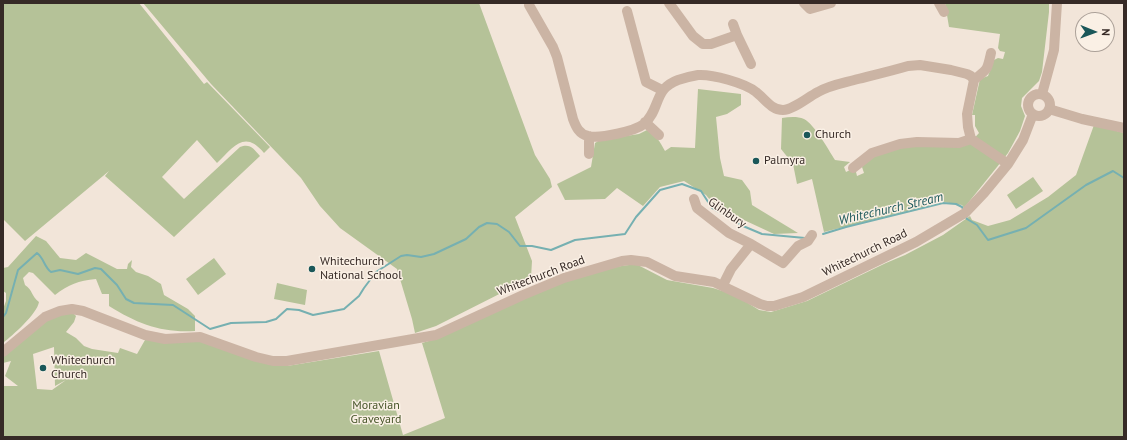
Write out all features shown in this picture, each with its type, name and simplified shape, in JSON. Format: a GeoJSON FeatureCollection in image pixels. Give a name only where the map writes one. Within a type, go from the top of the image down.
{"type":"FeatureCollection","features":[{"type":"Feature","properties":{"kind":"street"},"geometry":{"type":"LineString","coordinates":[[669,3],[693,36],[703,44],[711,44],[737,35]]}},
{"type":"Feature","properties":{"kind":"street"},"geometry":{"type":"LineString","coordinates":[[804,3],[810,9],[831,3]]}},
{"type":"Feature","properties":{"kind":"street"},"geometry":{"type":"LineString","coordinates":[[1033,114],[1043,115],[1049,109],[1048,98],[1042,94],[1054,50],[1056,3]]}},
{"type":"Feature","properties":{"kind":"street"},"geometry":{"type":"LineString","coordinates":[[529,5],[553,47],[557,57],[576,128],[581,133],[589,136],[614,134],[635,128],[645,122],[654,111],[662,90],[669,84],[700,75],[715,77],[746,85],[775,108],[782,110],[789,109],[820,91],[833,86],[908,66],[920,65],[965,73],[971,76],[974,80]]}},
{"type":"Feature","properties":{"kind":"street"},"geometry":{"type":"LineString","coordinates":[[627,11],[646,82],[662,90]]}},
{"type":"Feature","properties":{"kind":"street"},"geometry":{"type":"LineString","coordinates":[[733,24],[751,64]]}},
{"type":"Feature","properties":{"kind":"street"},"geometry":{"type":"LineString","coordinates":[[991,53],[988,68],[974,80],[967,114],[968,127],[971,139],[1008,164]]}},
{"type":"Feature","properties":{"kind":"street","name":"Whitechurch Road"},"geometry":{"type":"LineString","coordinates":[[3,352],[45,317],[60,311],[72,309],[83,311],[145,335],[165,339],[200,337],[273,361],[288,361],[436,335],[523,294],[564,278],[622,261],[631,260],[647,262],[675,276],[709,281],[723,285],[760,304],[767,306],[781,304],[803,297],[895,254],[964,213],[984,193],[1008,164],[1023,140],[1033,114],[1028,106],[1030,99],[1035,95],[1042,94]]}},
{"type":"Feature","properties":{"kind":"street"},"geometry":{"type":"LineString","coordinates":[[1049,109],[1082,119],[1124,128]]}},
{"type":"Feature","properties":{"kind":"street"},"geometry":{"type":"LineString","coordinates":[[645,122],[660,135]]}},
{"type":"Feature","properties":{"kind":"street"},"geometry":{"type":"LineString","coordinates":[[589,136],[589,154]]}},
{"type":"Feature","properties":{"kind":"street"},"geometry":{"type":"LineString","coordinates":[[853,168],[872,153],[900,144],[917,142],[958,143],[971,139]]}},
{"type":"Feature","properties":{"kind":"street","name":"Glinbury"},"geometry":{"type":"LineString","coordinates":[[694,199],[697,208],[729,233],[782,262],[798,246],[808,241],[812,236]]}},
{"type":"Feature","properties":{"kind":"street","name":"Glinbury"},"geometry":{"type":"LineString","coordinates":[[723,285],[731,269],[751,244]]}},
{"type":"Feature","properties":{"kind":"green space"},"geometry":{"type":"Polygon","coordinates":[[[3,3],[139,3],[204,84],[207,82],[270,147],[264,153],[250,142],[239,143],[217,163],[197,140],[162,177],[184,199],[240,147],[249,146],[260,156],[174,237],[105,176],[109,171],[25,241],[3,219],[3,3]]]}},
{"type":"Feature","properties":{"kind":"green space"},"geometry":{"type":"Polygon","coordinates":[[[143,3],[479,3],[535,155],[550,179],[552,187],[515,217],[532,261],[531,278],[436,326],[415,333],[397,269],[340,228],[320,206],[301,178],[211,84],[143,3]]]}},
{"type":"Feature","properties":{"kind":"green space"},"geometry":{"type":"Polygon","coordinates":[[[945,3],[1049,3],[1042,72],[1039,81],[1022,98],[1021,106],[1025,116],[1020,131],[1008,153],[964,208],[962,205],[943,202],[824,232],[812,179],[797,184],[793,164],[781,149],[782,118],[799,117],[808,122],[821,138],[835,160],[850,162],[844,167],[846,172],[850,170],[856,172],[857,176],[864,173],[862,167],[870,159],[882,153],[911,146],[969,144],[979,133],[975,126],[975,115],[972,115],[980,79],[988,76],[994,60],[998,58],[1003,59],[1005,52],[1000,51],[998,48],[1000,34],[949,27],[945,3]]]}},
{"type":"Feature","properties":{"kind":"green space"},"geometry":{"type":"Polygon","coordinates":[[[698,89],[741,94],[741,105],[727,114],[716,117],[720,158],[724,176],[742,180],[750,191],[752,205],[798,233],[774,234],[716,207],[706,195],[684,181],[660,187],[643,206],[617,188],[605,199],[565,200],[557,184],[591,167],[595,143],[600,140],[639,134],[647,130],[655,136],[665,151],[671,147],[695,148],[698,89]]]}},
{"type":"Feature","properties":{"kind":"green space","name":"Moravian Graveyard"},"geometry":{"type":"Polygon","coordinates":[[[1094,125],[1124,133],[1124,437],[3,437],[3,386],[18,386],[5,376],[11,361],[3,363],[3,357],[43,323],[62,314],[74,314],[76,316],[74,322],[66,332],[76,338],[84,346],[92,349],[118,353],[120,348],[137,354],[145,340],[203,341],[267,364],[287,366],[379,351],[403,435],[445,418],[422,343],[442,337],[535,291],[614,267],[636,264],[667,280],[713,288],[735,295],[759,310],[771,312],[807,301],[905,255],[943,235],[970,216],[972,220],[988,226],[1010,220],[1048,197],[1076,175],[1094,125]],[[54,347],[33,354],[37,389],[52,390],[66,380],[55,386],[54,347]]]}},
{"type":"Feature","properties":{"kind":"green space"},"geometry":{"type":"Polygon","coordinates":[[[1033,177],[1043,191],[1016,209],[1007,195],[1033,177]]]}},
{"type":"Feature","properties":{"kind":"green space"},"geometry":{"type":"Polygon","coordinates":[[[36,236],[46,241],[60,258],[76,260],[86,253],[117,269],[127,269],[128,264],[132,260],[131,267],[136,272],[148,276],[161,284],[164,295],[188,309],[195,316],[195,331],[160,329],[130,318],[109,306],[109,294],[102,294],[96,279],[74,284],[55,295],[33,273],[29,272],[23,278],[25,285],[39,302],[34,312],[24,324],[3,343],[3,309],[6,301],[6,293],[3,291],[3,268],[8,267],[36,236]]]}},
{"type":"Feature","properties":{"kind":"green space"},"geometry":{"type":"Polygon","coordinates":[[[214,258],[226,274],[198,295],[186,279],[214,258]]]}},
{"type":"Feature","properties":{"kind":"green space"},"geometry":{"type":"Polygon","coordinates":[[[277,283],[307,290],[305,305],[274,299],[277,283]]]}},
{"type":"Feature","properties":{"kind":"waterway","name":"Whitechurch Stream"},"geometry":{"type":"LineString","coordinates":[[966,217],[977,225],[988,240],[1026,228],[1086,185],[1113,171],[1124,178]]}},
{"type":"Feature","properties":{"kind":"waterway","name":"Whitechurch Stream"},"geometry":{"type":"LineString","coordinates":[[3,317],[6,313],[18,270],[37,253],[51,272],[60,270],[78,274],[95,268],[101,269],[117,285],[126,299],[134,303],[173,305],[210,329],[231,323],[266,322],[276,319],[287,309],[299,310],[313,315],[344,309],[359,296],[376,272],[401,256],[407,255],[421,257],[434,254],[466,239],[479,227],[487,223],[497,224],[509,232],[520,246],[532,246],[551,250],[575,240],[625,234],[636,217],[660,190],[682,184],[701,191],[712,208],[743,226],[762,234],[805,238]]}},
{"type":"Feature","properties":{"kind":"waterway","name":"Whitechurch Stream"},"geometry":{"type":"LineString","coordinates":[[823,234],[943,203],[956,204],[963,209]]}},
{"type":"Feature","properties":{"kind":"place","name":"Church"},"geometry":{"type":"Point","coordinates":[807,135]}},
{"type":"Feature","properties":{"kind":"place","name":"Palmyra"},"geometry":{"type":"Point","coordinates":[756,161]}},
{"type":"Feature","properties":{"kind":"place","name":"Whitechurch National School"},"geometry":{"type":"Point","coordinates":[312,269]}},
{"type":"Feature","properties":{"kind":"place","name":"Whitechurch Church"},"geometry":{"type":"Point","coordinates":[43,368]}}]}
